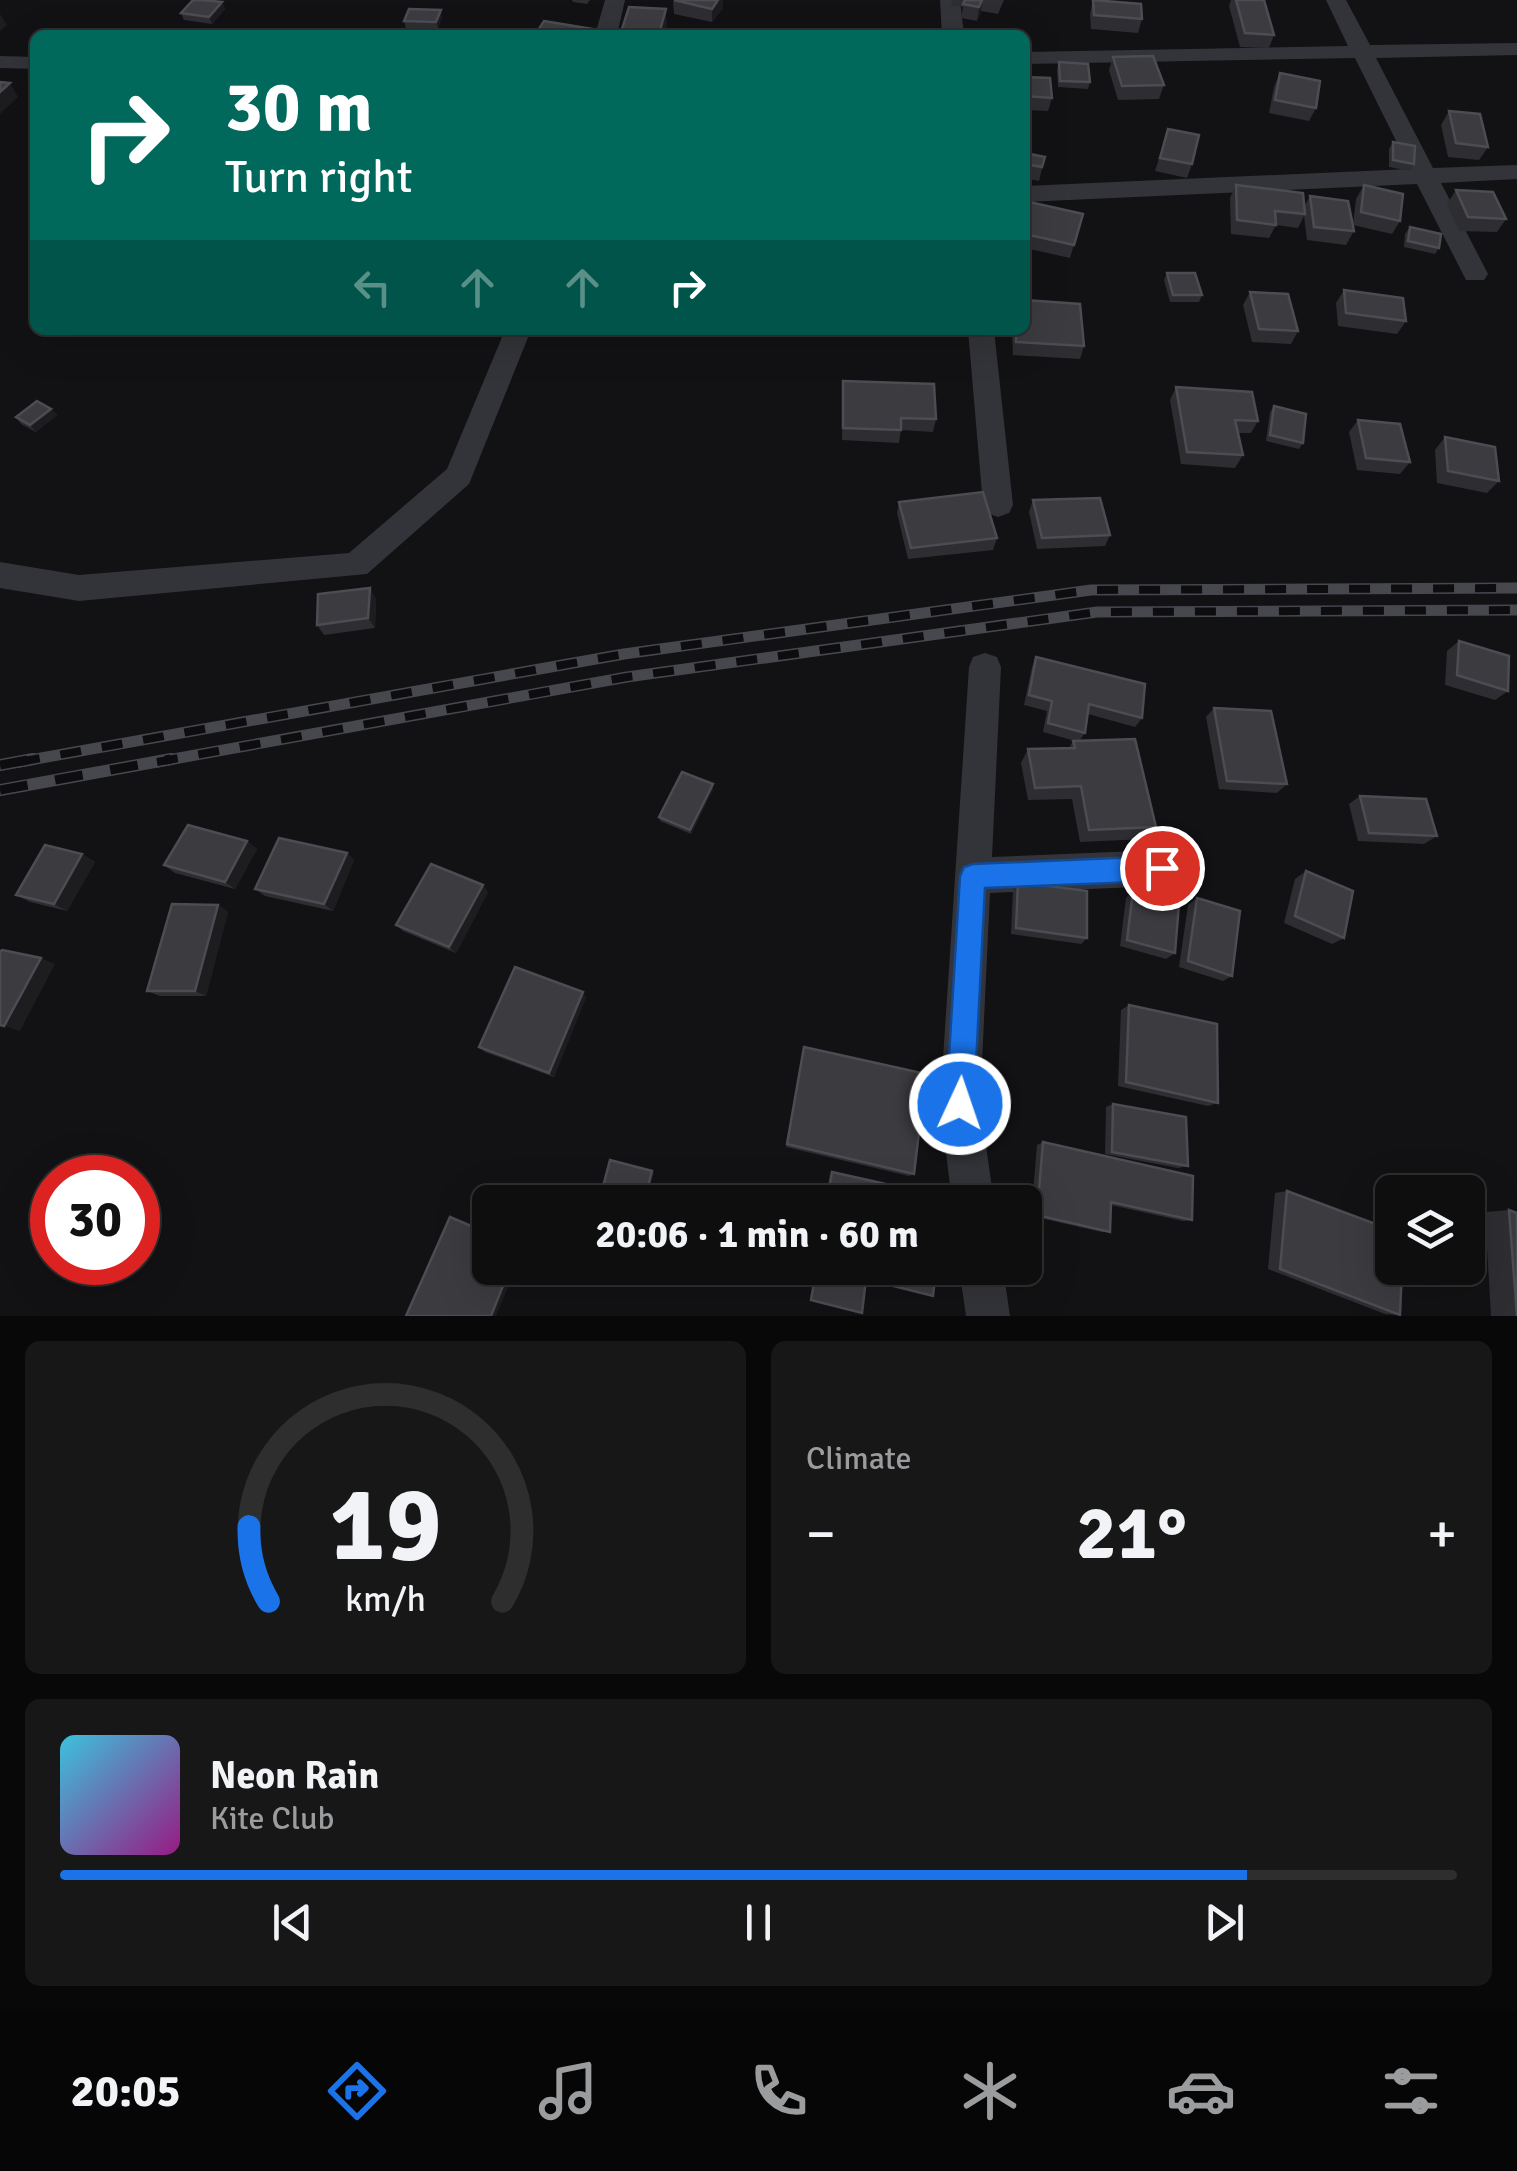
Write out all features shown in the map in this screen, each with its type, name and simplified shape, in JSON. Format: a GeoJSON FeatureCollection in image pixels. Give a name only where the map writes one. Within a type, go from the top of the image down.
{"type":"FeatureCollection","features":[{"type":"Feature","properties":{"kind":"street"},"geometry":{"type":"LineString","coordinates":[[607,30],[615,0]]}},
{"type":"Feature","properties":{"kind":"street"},"geometry":{"type":"LineString","coordinates":[[950,0],[953,30]]}},
{"type":"Feature","properties":{"kind":"street"},"geometry":{"type":"LineString","coordinates":[[1336,0],[1475,274]]}},
{"type":"Feature","properties":{"kind":"street"},"geometry":{"type":"LineString","coordinates":[[1030,58],[1517,49]]}},
{"type":"Feature","properties":{"kind":"street"},"geometry":{"type":"LineString","coordinates":[[0,62],[30,62]]}},
{"type":"Feature","properties":{"kind":"street"},"geometry":{"type":"LineString","coordinates":[[1030,194],[1517,172]]}},
{"type":"Feature","properties":{"kind":"street"},"geometry":{"type":"LineString","coordinates":[[0,575],[79,588],[356,564],[459,476],[516,335]]}},
{"type":"Feature","properties":{"kind":"street"},"geometry":{"type":"LineString","coordinates":[[981,335],[998,504]]}},
{"type":"Feature","properties":{"kind":"street"},"geometry":{"type":"LineString","coordinates":[[971,1185],[960,1104],[985,667]]}},
{"type":"Feature","properties":{"kind":"street"},"geometry":{"type":"LineString","coordinates":[[973,876],[1162,868]]}},
{"type":"Feature","properties":{"kind":"street"},"geometry":{"type":"LineString","coordinates":[[984,1285],[988,1316]]}},
{"type":"Feature","properties":{"kind":"building"},"geometry":{"type":"Polygon","coordinates":[[[193,0],[222,2],[209,17],[181,13],[193,0]]]}},
{"type":"Feature","properties":{"kind":"building"},"geometry":{"type":"Polygon","coordinates":[[[674,0],[718,0],[712,9],[674,0]]]}},
{"type":"Feature","properties":{"kind":"building"},"geometry":{"type":"Polygon","coordinates":[[[965,0],[982,0],[979,7],[963,4],[965,0]]]}},
{"type":"Feature","properties":{"kind":"building"},"geometry":{"type":"Polygon","coordinates":[[[1093,0],[1141,4],[1142,19],[1094,15],[1093,0]]]}},
{"type":"Feature","properties":{"kind":"building"},"geometry":{"type":"Polygon","coordinates":[[[1236,0],[1264,0],[1274,35],[1245,33],[1236,0]]]}},
{"type":"Feature","properties":{"kind":"building"},"geometry":{"type":"Polygon","coordinates":[[[629,7],[666,9],[660,30],[622,30],[629,7]]]}},
{"type":"Feature","properties":{"kind":"building"},"geometry":{"type":"Polygon","coordinates":[[[409,9],[441,10],[436,22],[404,21],[409,9]]]}},
{"type":"Feature","properties":{"kind":"building"},"geometry":{"type":"Polygon","coordinates":[[[544,21],[592,29],[591,30],[538,30],[544,21]]]}},
{"type":"Feature","properties":{"kind":"building"},"geometry":{"type":"Polygon","coordinates":[[[1153,56],[1164,85],[1122,86],[1113,57],[1153,56]]]}},
{"type":"Feature","properties":{"kind":"building"},"geometry":{"type":"Polygon","coordinates":[[[1059,62],[1088,64],[1090,82],[1060,81],[1059,62]]]}},
{"type":"Feature","properties":{"kind":"building"},"geometry":{"type":"Polygon","coordinates":[[[1280,73],[1320,81],[1316,108],[1275,100],[1280,73]]]}},
{"type":"Feature","properties":{"kind":"building"},"geometry":{"type":"Polygon","coordinates":[[[1030,77],[1050,78],[1052,98],[1030,96],[1030,77]]]}},
{"type":"Feature","properties":{"kind":"building"},"geometry":{"type":"Polygon","coordinates":[[[1449,111],[1480,114],[1488,147],[1456,143],[1449,111]]]}},
{"type":"Feature","properties":{"kind":"building"},"geometry":{"type":"Polygon","coordinates":[[[1168,129],[1199,135],[1192,164],[1160,158],[1168,129]]]}},
{"type":"Feature","properties":{"kind":"building"},"geometry":{"type":"Polygon","coordinates":[[[1393,142],[1415,146],[1414,164],[1393,160],[1393,142]]]}},
{"type":"Feature","properties":{"kind":"building"},"geometry":{"type":"Polygon","coordinates":[[[1030,154],[1045,157],[1042,167],[1030,165],[1030,154]]]}},
{"type":"Feature","properties":{"kind":"building"},"geometry":{"type":"Polygon","coordinates":[[[1236,185],[1303,193],[1305,214],[1275,211],[1276,225],[1237,220],[1236,185]]]}},
{"type":"Feature","properties":{"kind":"building"},"geometry":{"type":"Polygon","coordinates":[[[1364,185],[1403,194],[1400,221],[1361,212],[1364,185]]]}},
{"type":"Feature","properties":{"kind":"building"},"geometry":{"type":"Polygon","coordinates":[[[1456,190],[1493,192],[1506,219],[1468,217],[1456,190]]]}},
{"type":"Feature","properties":{"kind":"building"},"geometry":{"type":"Polygon","coordinates":[[[1310,196],[1348,201],[1354,231],[1314,227],[1310,196]]]}},
{"type":"Feature","properties":{"kind":"building"},"geometry":{"type":"Polygon","coordinates":[[[1030,202],[1083,214],[1074,245],[1030,235],[1030,202]]]}},
{"type":"Feature","properties":{"kind":"building"},"geometry":{"type":"Polygon","coordinates":[[[1410,227],[1441,234],[1439,248],[1408,241],[1410,227]]]}},
{"type":"Feature","properties":{"kind":"building"},"geometry":{"type":"Polygon","coordinates":[[[1167,273],[1195,273],[1202,295],[1173,295],[1167,273]]]}},
{"type":"Feature","properties":{"kind":"building"},"geometry":{"type":"Polygon","coordinates":[[[1344,290],[1403,298],[1406,321],[1346,313],[1344,290]]]}},
{"type":"Feature","properties":{"kind":"building"},"geometry":{"type":"Polygon","coordinates":[[[1250,292],[1288,294],[1298,331],[1259,329],[1250,292]]]}},
{"type":"Feature","properties":{"kind":"building"},"geometry":{"type":"Polygon","coordinates":[[[1030,300],[1080,304],[1084,346],[1016,342],[1016,335],[1030,335],[1030,300]]]}},
{"type":"Feature","properties":{"kind":"building"},"geometry":{"type":"Polygon","coordinates":[[[843,381],[934,384],[936,419],[901,418],[901,430],[843,428],[843,381]]]}},
{"type":"Feature","properties":{"kind":"building"},"geometry":{"type":"Polygon","coordinates":[[[1176,387],[1252,392],[1258,421],[1235,420],[1243,455],[1187,452],[1176,387]]]}},
{"type":"Feature","properties":{"kind":"building"},"geometry":{"type":"Polygon","coordinates":[[[37,401],[51,409],[30,425],[16,417],[37,401]]]}},
{"type":"Feature","properties":{"kind":"building"},"geometry":{"type":"Polygon","coordinates":[[[1274,406],[1306,414],[1303,443],[1270,435],[1274,406]]]}},
{"type":"Feature","properties":{"kind":"building"},"geometry":{"type":"Polygon","coordinates":[[[1358,420],[1400,424],[1410,462],[1366,458],[1358,420]]]}},
{"type":"Feature","properties":{"kind":"building"},"geometry":{"type":"Polygon","coordinates":[[[1445,437],[1495,447],[1499,481],[1448,471],[1445,437]]]}},
{"type":"Feature","properties":{"kind":"building"},"geometry":{"type":"Polygon","coordinates":[[[983,492],[997,538],[911,548],[899,502],[983,492]]]}},
{"type":"Feature","properties":{"kind":"building"},"geometry":{"type":"Polygon","coordinates":[[[1100,498],[1110,535],[1042,538],[1033,500],[1100,498]]]}},
{"type":"Feature","properties":{"kind":"building"},"geometry":{"type":"Polygon","coordinates":[[[370,588],[368,618],[317,625],[318,594],[370,588]]]}},
{"type":"Feature","properties":{"kind":"building"},"geometry":{"type":"Polygon","coordinates":[[[1459,641],[1509,656],[1508,691],[1457,675],[1459,641]]]}},
{"type":"Feature","properties":{"kind":"building"},"geometry":{"type":"Polygon","coordinates":[[[1036,657],[1145,684],[1142,718],[1089,704],[1085,733],[1048,723],[1052,701],[1029,695],[1036,657]]]}},
{"type":"Feature","properties":{"kind":"building"},"geometry":{"type":"Polygon","coordinates":[[[1214,708],[1271,711],[1287,784],[1227,781],[1214,708]]]}},
{"type":"Feature","properties":{"kind":"building"},"geometry":{"type":"Polygon","coordinates":[[[1135,739],[1156,827],[1089,830],[1081,786],[1035,788],[1028,749],[1075,748],[1073,741],[1135,739]]]}},
{"type":"Feature","properties":{"kind":"building"},"geometry":{"type":"Polygon","coordinates":[[[682,772],[713,784],[690,830],[659,817],[682,772]]]}},
{"type":"Feature","properties":{"kind":"building"},"geometry":{"type":"Polygon","coordinates":[[[1360,796],[1426,799],[1437,836],[1369,833],[1360,796]]]}},
{"type":"Feature","properties":{"kind":"building"},"geometry":{"type":"Polygon","coordinates":[[[188,825],[247,841],[225,882],[164,865],[188,825]]]}},
{"type":"Feature","properties":{"kind":"building"},"geometry":{"type":"Polygon","coordinates":[[[279,838],[347,853],[324,904],[255,889],[279,838]]]}},
{"type":"Feature","properties":{"kind":"building"},"geometry":{"type":"Polygon","coordinates":[[[45,845],[82,854],[54,904],[16,895],[45,845]]]}},
{"type":"Feature","properties":{"kind":"building"},"geometry":{"type":"Polygon","coordinates":[[[431,864],[483,885],[449,947],[396,925],[431,864]]]}},
{"type":"Feature","properties":{"kind":"building"},"geometry":{"type":"Polygon","coordinates":[[[1306,871],[1353,891],[1344,938],[1295,916],[1306,871]]]}},
{"type":"Feature","properties":{"kind":"building"},"geometry":{"type":"Polygon","coordinates":[[[1018,882],[1087,891],[1087,938],[1016,928],[1018,882]]]}},
{"type":"Feature","properties":{"kind":"building"},"geometry":{"type":"Polygon","coordinates":[[[1133,891],[1179,904],[1175,953],[1127,940],[1133,891]]]}},
{"type":"Feature","properties":{"kind":"building"},"geometry":{"type":"Polygon","coordinates":[[[1197,898],[1240,911],[1232,976],[1188,961],[1197,898]]]}},
{"type":"Feature","properties":{"kind":"building"},"geometry":{"type":"Polygon","coordinates":[[[172,904],[218,905],[195,991],[147,991],[172,904]]]}},
{"type":"Feature","properties":{"kind":"building"},"geometry":{"type":"Polygon","coordinates":[[[2,950],[41,958],[4,1026],[0,1025],[2,950]]]}},
{"type":"Feature","properties":{"kind":"building"},"geometry":{"type":"Polygon","coordinates":[[[515,967],[583,992],[549,1073],[479,1047],[515,967]]]}},
{"type":"Feature","properties":{"kind":"building"},"geometry":{"type":"Polygon","coordinates":[[[1129,1005],[1217,1024],[1218,1103],[1126,1082],[1129,1005]]]}},
{"type":"Feature","properties":{"kind":"building"},"geometry":{"type":"Polygon","coordinates":[[[804,1047],[926,1074],[914,1174],[787,1144],[804,1047]]]}},
{"type":"Feature","properties":{"kind":"building"},"geometry":{"type":"Polygon","coordinates":[[[1113,1104],[1186,1117],[1188,1166],[1112,1152],[1113,1104]]]}},
{"type":"Feature","properties":{"kind":"building"},"geometry":{"type":"Polygon","coordinates":[[[1043,1142],[1193,1176],[1192,1220],[1111,1202],[1110,1232],[1042,1216],[1043,1142]]]}},
{"type":"Feature","properties":{"kind":"building"},"geometry":{"type":"Polygon","coordinates":[[[610,1160],[652,1171],[648,1185],[603,1185],[610,1160]]]}},
{"type":"Feature","properties":{"kind":"building"},"geometry":{"type":"Polygon","coordinates":[[[832,1172],[890,1185],[830,1185],[832,1172]]]}},
{"type":"Feature","properties":{"kind":"building"},"geometry":{"type":"Polygon","coordinates":[[[1287,1191],[1375,1224],[1375,1285],[1401,1285],[1400,1315],[1280,1269],[1287,1191]]]}},
{"type":"Feature","properties":{"kind":"building"},"geometry":{"type":"Polygon","coordinates":[[[1509,1210],[1517,1213],[1517,1316],[1509,1210]]]}},
{"type":"Feature","properties":{"kind":"building"},"geometry":{"type":"Polygon","coordinates":[[[450,1217],[472,1226],[472,1285],[503,1285],[491,1316],[406,1316],[450,1217]]]}},
{"type":"Feature","properties":{"kind":"building"},"geometry":{"type":"Polygon","coordinates":[[[814,1285],[865,1285],[862,1313],[811,1300],[814,1285]]]}},
{"type":"Feature","properties":{"kind":"building"},"geometry":{"type":"Polygon","coordinates":[[[890,1285],[934,1285],[933,1296],[890,1285]]]}},
{"type":"Feature","properties":{"kind":"railway"},"geometry":{"type":"LineString","coordinates":[[19,762],[624,654],[1091,590],[1517,588]]}},
{"type":"Feature","properties":{"kind":"railway"},"geometry":{"type":"LineString","coordinates":[[157,762],[627,677],[1097,612],[1517,610]]}},
{"type":"Feature","properties":{"kind":"railway"},"geometry":{"type":"LineString","coordinates":[[0,765],[33,759]]}},
{"type":"Feature","properties":{"kind":"railway"},"geometry":{"type":"LineString","coordinates":[[0,790],[171,759]]}},
{"type":"Feature","properties":{"kind":"route"},"geometry":{"type":"LineString","coordinates":[[960,1104],[973,876],[1162,868]]}}]}
